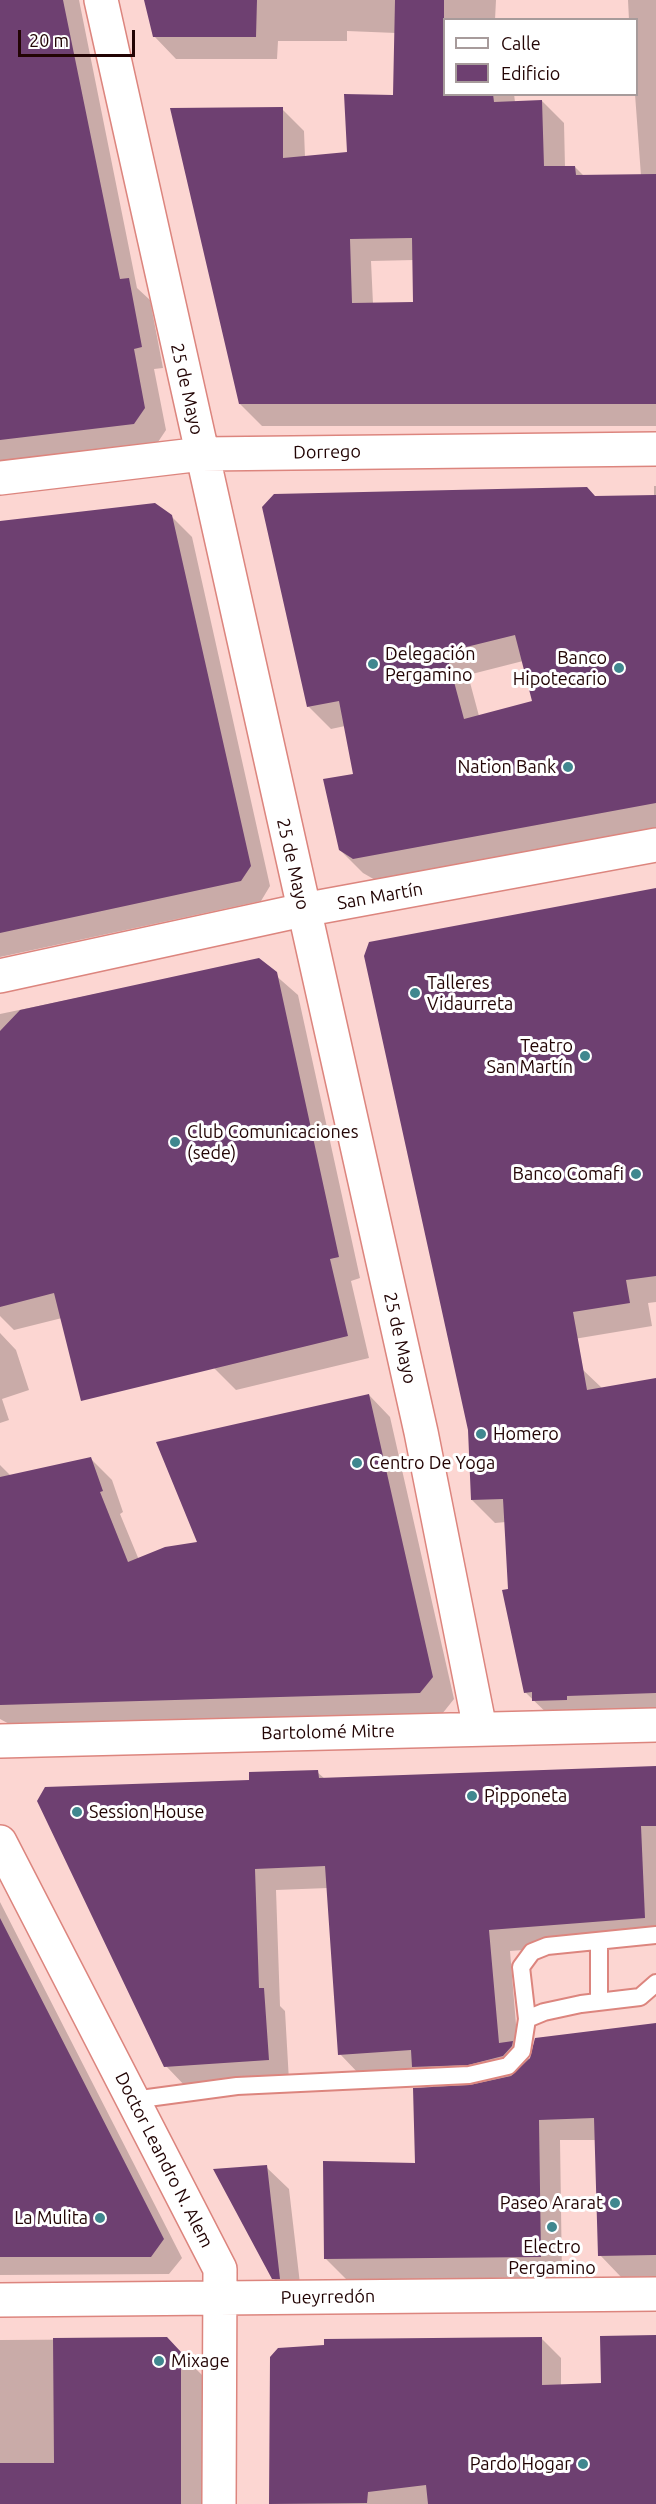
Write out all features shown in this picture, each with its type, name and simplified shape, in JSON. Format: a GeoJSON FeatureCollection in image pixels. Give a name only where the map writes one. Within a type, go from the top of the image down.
{"type":"FeatureCollection","features":[{"type":"Feature","properties":{"kind":"street","name":"25 de Mayo"},"geometry":{"type":"LineString","coordinates":[[101,0],[421,1432],[480,1729]]}},
{"type":"Feature","properties":{"kind":"street","name":"Dorrego"},"geometry":{"type":"LineString","coordinates":[[0,478],[202,454],[656,449]]}},
{"type":"Feature","properties":{"kind":"street","name":"San Martín"},"geometry":{"type":"LineString","coordinates":[[0,976],[303,910],[656,845]]}},
{"type":"Feature","properties":{"kind":"street","name":"Bartolomé Mitre"},"geometry":{"type":"LineString","coordinates":[[0,1741],[656,1725]]}},
{"type":"Feature","properties":{"kind":"street","name":"Doctor Leandro N. Alem"},"geometry":{"type":"LineString","coordinates":[[0,1842],[220,2269],[219,2504]]}},
{"type":"Feature","properties":{"kind":"street","name":"Pueyrredón"},"geometry":{"type":"LineString","coordinates":[[0,2300],[656,2294]]}},
{"type":"Feature","properties":{"kind":"lane"},"geometry":{"type":"LineString","coordinates":[[133,2100],[237,2086],[469,2075],[508,2066],[522,2051],[527,2019],[521,1966],[532,1952],[547,1946],[599,1943],[656,1935]]}},
{"type":"Feature","properties":{"kind":"lane"},"geometry":{"type":"LineString","coordinates":[[599,1943],[599,2001]]}},
{"type":"Feature","properties":{"kind":"lane"},"geometry":{"type":"LineString","coordinates":[[527,2019],[544,2012],[599,2001],[640,1997],[656,1983]]}},
{"type":"Feature","properties":{"kind":"building"},"geometry":{"type":"Polygon","coordinates":[[[0,0],[63,0],[120,279],[129,278],[142,347],[134,349],[145,408],[134,424],[0,440],[0,0]]]}},
{"type":"Feature","properties":{"kind":"building"},"geometry":{"type":"Polygon","coordinates":[[[144,0],[257,0],[256,37],[153,37],[144,0]]]}},
{"type":"Feature","properties":{"kind":"building"},"geometry":{"type":"Polygon","coordinates":[[[395,0],[444,0],[443,96],[493,96],[494,102],[542,100],[544,166],[575,166],[576,175],[656,174],[656,404],[239,404],[170,108],[283,107],[283,158],[347,152],[344,94],[393,95],[395,0]],[[412,238],[350,239],[352,303],[413,302],[412,238]]]}},
{"type":"Feature","properties":{"kind":"building"},"geometry":{"type":"Polygon","coordinates":[[[587,487],[595,496],[656,495],[656,803],[353,859],[339,850],[323,779],[353,774],[339,701],[307,707],[262,507],[274,494],[587,487]],[[515,635],[446,652],[464,719],[532,701],[515,635]]]}},
{"type":"Feature","properties":{"kind":"building"},"geometry":{"type":"Polygon","coordinates":[[[155,503],[172,515],[251,866],[241,881],[0,933],[0,521],[155,503]]]}},
{"type":"Feature","properties":{"kind":"building"},"geometry":{"type":"Polygon","coordinates":[[[656,888],[656,1276],[626,1280],[630,1303],[573,1312],[587,1390],[656,1378],[656,1693],[567,1696],[567,1700],[532,1701],[532,1692],[524,1693],[502,1590],[508,1589],[503,1499],[471,1500],[468,1430],[364,956],[369,942],[656,888]]]}},
{"type":"Feature","properties":{"kind":"building"},"geometry":{"type":"Polygon","coordinates":[[[259,958],[277,972],[339,1257],[330,1259],[348,1336],[81,1401],[54,1293],[0,1307],[0,1031],[20,1010],[259,958]]]}},
{"type":"Feature","properties":{"kind":"building"},"geometry":{"type":"Polygon","coordinates":[[[369,1394],[433,1677],[420,1693],[0,1705],[0,1477],[91,1457],[103,1491],[100,1492],[128,1562],[165,1547],[197,1542],[156,1442],[369,1394]]]}},
{"type":"Feature","properties":{"kind":"building"},"geometry":{"type":"Polygon","coordinates":[[[656,1766],[656,1826],[641,1826],[645,1918],[489,1930],[499,2043],[513,2041],[512,2046],[503,2056],[468,2065],[412,2067],[411,2050],[338,2055],[325,1866],[255,1869],[259,1988],[264,1988],[269,2060],[164,2067],[37,1801],[45,1787],[249,1780],[249,1772],[318,1770],[319,1778],[656,1766]]]}},
{"type":"Feature","properties":{"kind":"building"},"geometry":{"type":"Polygon","coordinates":[[[0,1918],[164,2239],[151,2257],[0,2257],[0,1918]]]}},
{"type":"Feature","properties":{"kind":"building"},"geometry":{"type":"Polygon","coordinates":[[[656,2023],[656,2255],[598,2256],[594,2118],[539,2120],[541,2257],[324,2259],[323,2161],[415,2163],[413,2088],[470,2085],[511,2076],[530,2058],[535,2038],[656,2023]]]}},
{"type":"Feature","properties":{"kind":"building"},"geometry":{"type":"Polygon","coordinates":[[[267,2165],[280,2279],[272,2279],[213,2169],[267,2165]]]}},
{"type":"Feature","properties":{"kind":"building"},"geometry":{"type":"Polygon","coordinates":[[[656,2335],[656,2504],[428,2504],[426,2485],[368,2492],[367,2503],[269,2504],[270,2357],[278,2348],[324,2345],[324,2339],[542,2337],[542,2385],[601,2383],[600,2336],[656,2335]]]}},
{"type":"Feature","properties":{"kind":"building"},"geometry":{"type":"Polygon","coordinates":[[[167,2337],[181,2352],[181,2504],[0,2504],[0,2463],[54,2463],[53,2338],[167,2337]]]}},
{"type":"Feature","properties":{"kind":"place","name":"Delegación Pergamino"},"geometry":{"type":"Point","coordinates":[373,664]}},
{"type":"Feature","properties":{"kind":"place","name":"Banco Hipotecario"},"geometry":{"type":"Point","coordinates":[619,668]}},
{"type":"Feature","properties":{"kind":"place","name":"Nation Bank"},"geometry":{"type":"Point","coordinates":[568,767]}},
{"type":"Feature","properties":{"kind":"place","name":"Talleres Vidaurreta"},"geometry":{"type":"Point","coordinates":[415,993]}},
{"type":"Feature","properties":{"kind":"place","name":"Teatro San Martín"},"geometry":{"type":"Point","coordinates":[585,1056]}},
{"type":"Feature","properties":{"kind":"place","name":"Club Comunicaciones (sede)"},"geometry":{"type":"Point","coordinates":[175,1142]}},
{"type":"Feature","properties":{"kind":"place","name":"Banco Comafi"},"geometry":{"type":"Point","coordinates":[636,1174]}},
{"type":"Feature","properties":{"kind":"place","name":"Homero"},"geometry":{"type":"Point","coordinates":[481,1434]}},
{"type":"Feature","properties":{"kind":"place","name":"Centro De Yoga"},"geometry":{"type":"Point","coordinates":[357,1463]}},
{"type":"Feature","properties":{"kind":"place","name":"Pipponeta"},"geometry":{"type":"Point","coordinates":[472,1796]}},
{"type":"Feature","properties":{"kind":"place","name":"Session House"},"geometry":{"type":"Point","coordinates":[77,1812]}},
{"type":"Feature","properties":{"kind":"place","name":"Paseo Ararat"},"geometry":{"type":"Point","coordinates":[615,2203]}},
{"type":"Feature","properties":{"kind":"place","name":"La Mulita"},"geometry":{"type":"Point","coordinates":[100,2218]}},
{"type":"Feature","properties":{"kind":"place","name":"Electro Pergamino"},"geometry":{"type":"Point","coordinates":[552,2227]}},
{"type":"Feature","properties":{"kind":"place","name":"Mixage"},"geometry":{"type":"Point","coordinates":[159,2361]}},
{"type":"Feature","properties":{"kind":"place","name":"Pardo Hogar"},"geometry":{"type":"Point","coordinates":[583,2464]}}]}
